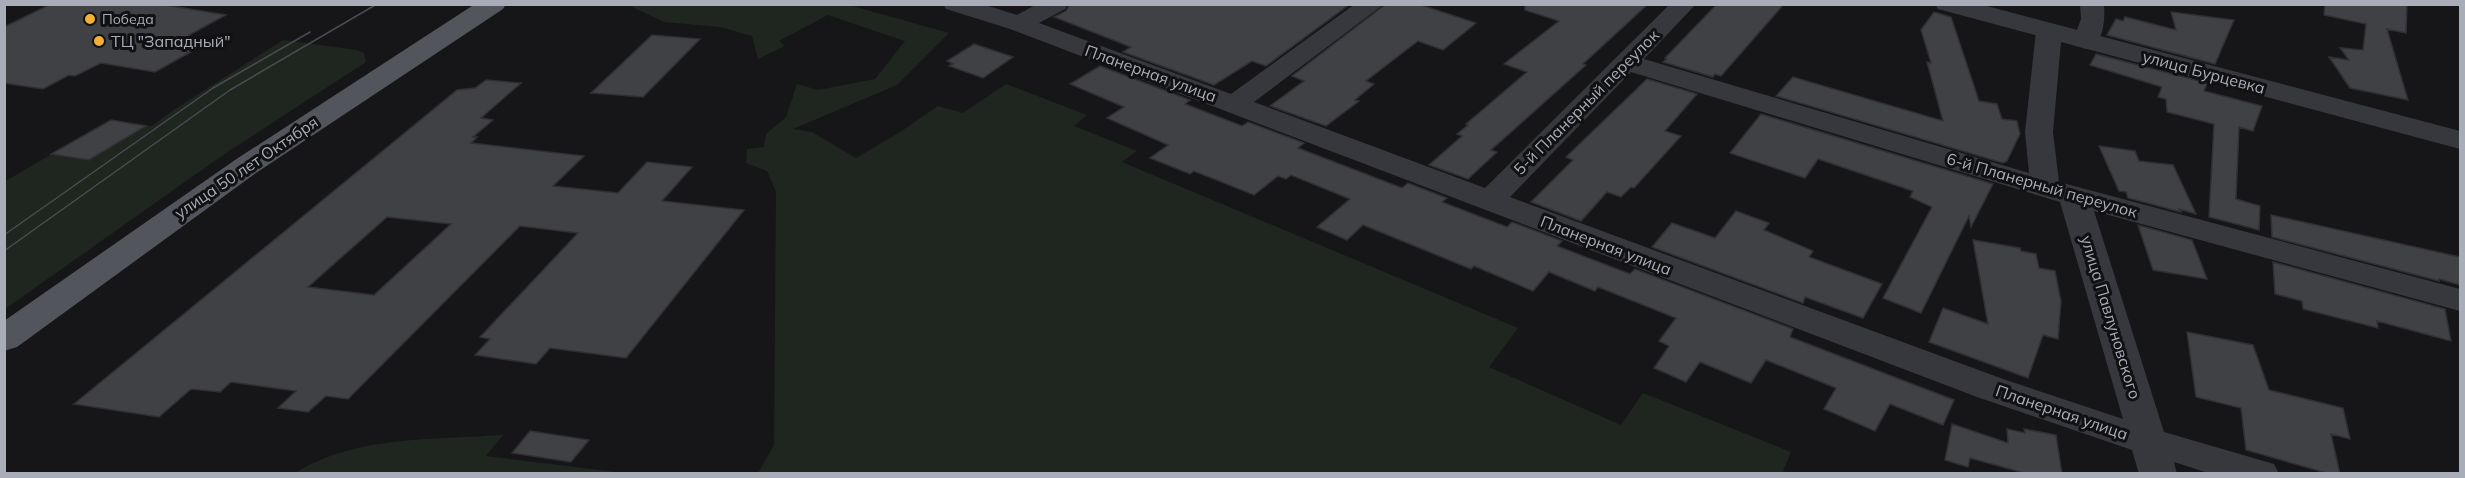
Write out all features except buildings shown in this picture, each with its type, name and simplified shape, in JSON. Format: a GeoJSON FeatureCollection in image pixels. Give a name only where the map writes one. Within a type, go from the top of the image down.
{"type":"FeatureCollection","features":[{"type":"Feature","properties":{"kind":"main road","name":"улица 50 лет Октября"},"geometry":{"type":"LineString","coordinates":[[4,339],[128,247],[422,49],[494,4]]}},
{"type":"Feature","properties":{"kind":"street","name":"Планерная улица"},"geometry":{"type":"LineString","coordinates":[[955,4],[1019,24],[1990,388],[2148,441],[2260,474]]}},
{"type":"Feature","properties":{"kind":"street"},"geometry":{"type":"LineString","coordinates":[[1019,24],[1056,4]]}},
{"type":"Feature","properties":{"kind":"street"},"geometry":{"type":"LineString","coordinates":[[1234,104],[1372,4]]}},
{"type":"Feature","properties":{"kind":"street","name":"5-й Планерный переулок"},"geometry":{"type":"LineString","coordinates":[[1489,201],[1684,4]]}},
{"type":"Feature","properties":{"kind":"street","name":"улица Бурцевка"},"geometry":{"type":"LineString","coordinates":[[1947,4],[2460,140]]}},
{"type":"Feature","properties":{"kind":"street"},"geometry":{"type":"LineString","coordinates":[[2086,41],[2093,19],[2092,4]]}},
{"type":"Feature","properties":{"kind":"street","name":"улица Павлуновского"},"geometry":{"type":"LineString","coordinates":[[2049,31],[2039,132],[2158,474]]}},
{"type":"Feature","properties":{"kind":"street","name":"6-й Планерный переулок"},"geometry":{"type":"LineString","coordinates":[[1625,62],[2059,191],[2460,300]]}},
{"type":"Feature","properties":{"kind":"shaded area"},"geometry":{"type":"Polygon","coordinates":[[[628,5],[849,5],[949,33],[897,85],[793,129],[812,132],[856,158],[938,106],[963,113],[1006,84],[1087,115],[1074,126],[1137,151],[1122,162],[1518,328],[1489,367],[1621,425],[1643,393],[1791,452],[1783,471],[1789,473],[758,473],[774,445],[776,192],[767,171],[746,163],[747,149],[764,147],[766,134],[786,117],[797,84],[818,90],[875,79],[905,41],[828,15],[779,41],[785,46],[758,59],[752,36],[720,27],[664,22],[628,5]]]}},
{"type":"Feature","properties":{"kind":"shaded area"},"geometry":{"type":"Polygon","coordinates":[[[283,40],[357,50],[364,53],[366,62],[223,155],[5,309],[4,182],[52,154],[90,160],[146,126],[152,126],[283,40]]]}},
{"type":"Feature","properties":{"kind":"shaded area"},"geometry":{"type":"Polygon","coordinates":[[[503,435],[486,456],[624,473],[295,473],[343,452],[369,446],[423,439],[503,435]]]}},
{"type":"Feature","properties":{"kind":"tram line"},"geometry":{"type":"LineString","coordinates":[[4,251],[230,90],[377,4]]}},
{"type":"Feature","properties":{"kind":"tram line"},"geometry":{"type":"LineString","coordinates":[[4,235],[213,88],[310,32]]}},
{"type":"Feature","properties":{"kind":"place","name":"Победа"},"geometry":{"type":"Point","coordinates":[90,19]}},
{"type":"Feature","properties":{"kind":"place","name":"ТЦ \"Западный\""},"geometry":{"type":"Point","coordinates":[99,41]}}]}
